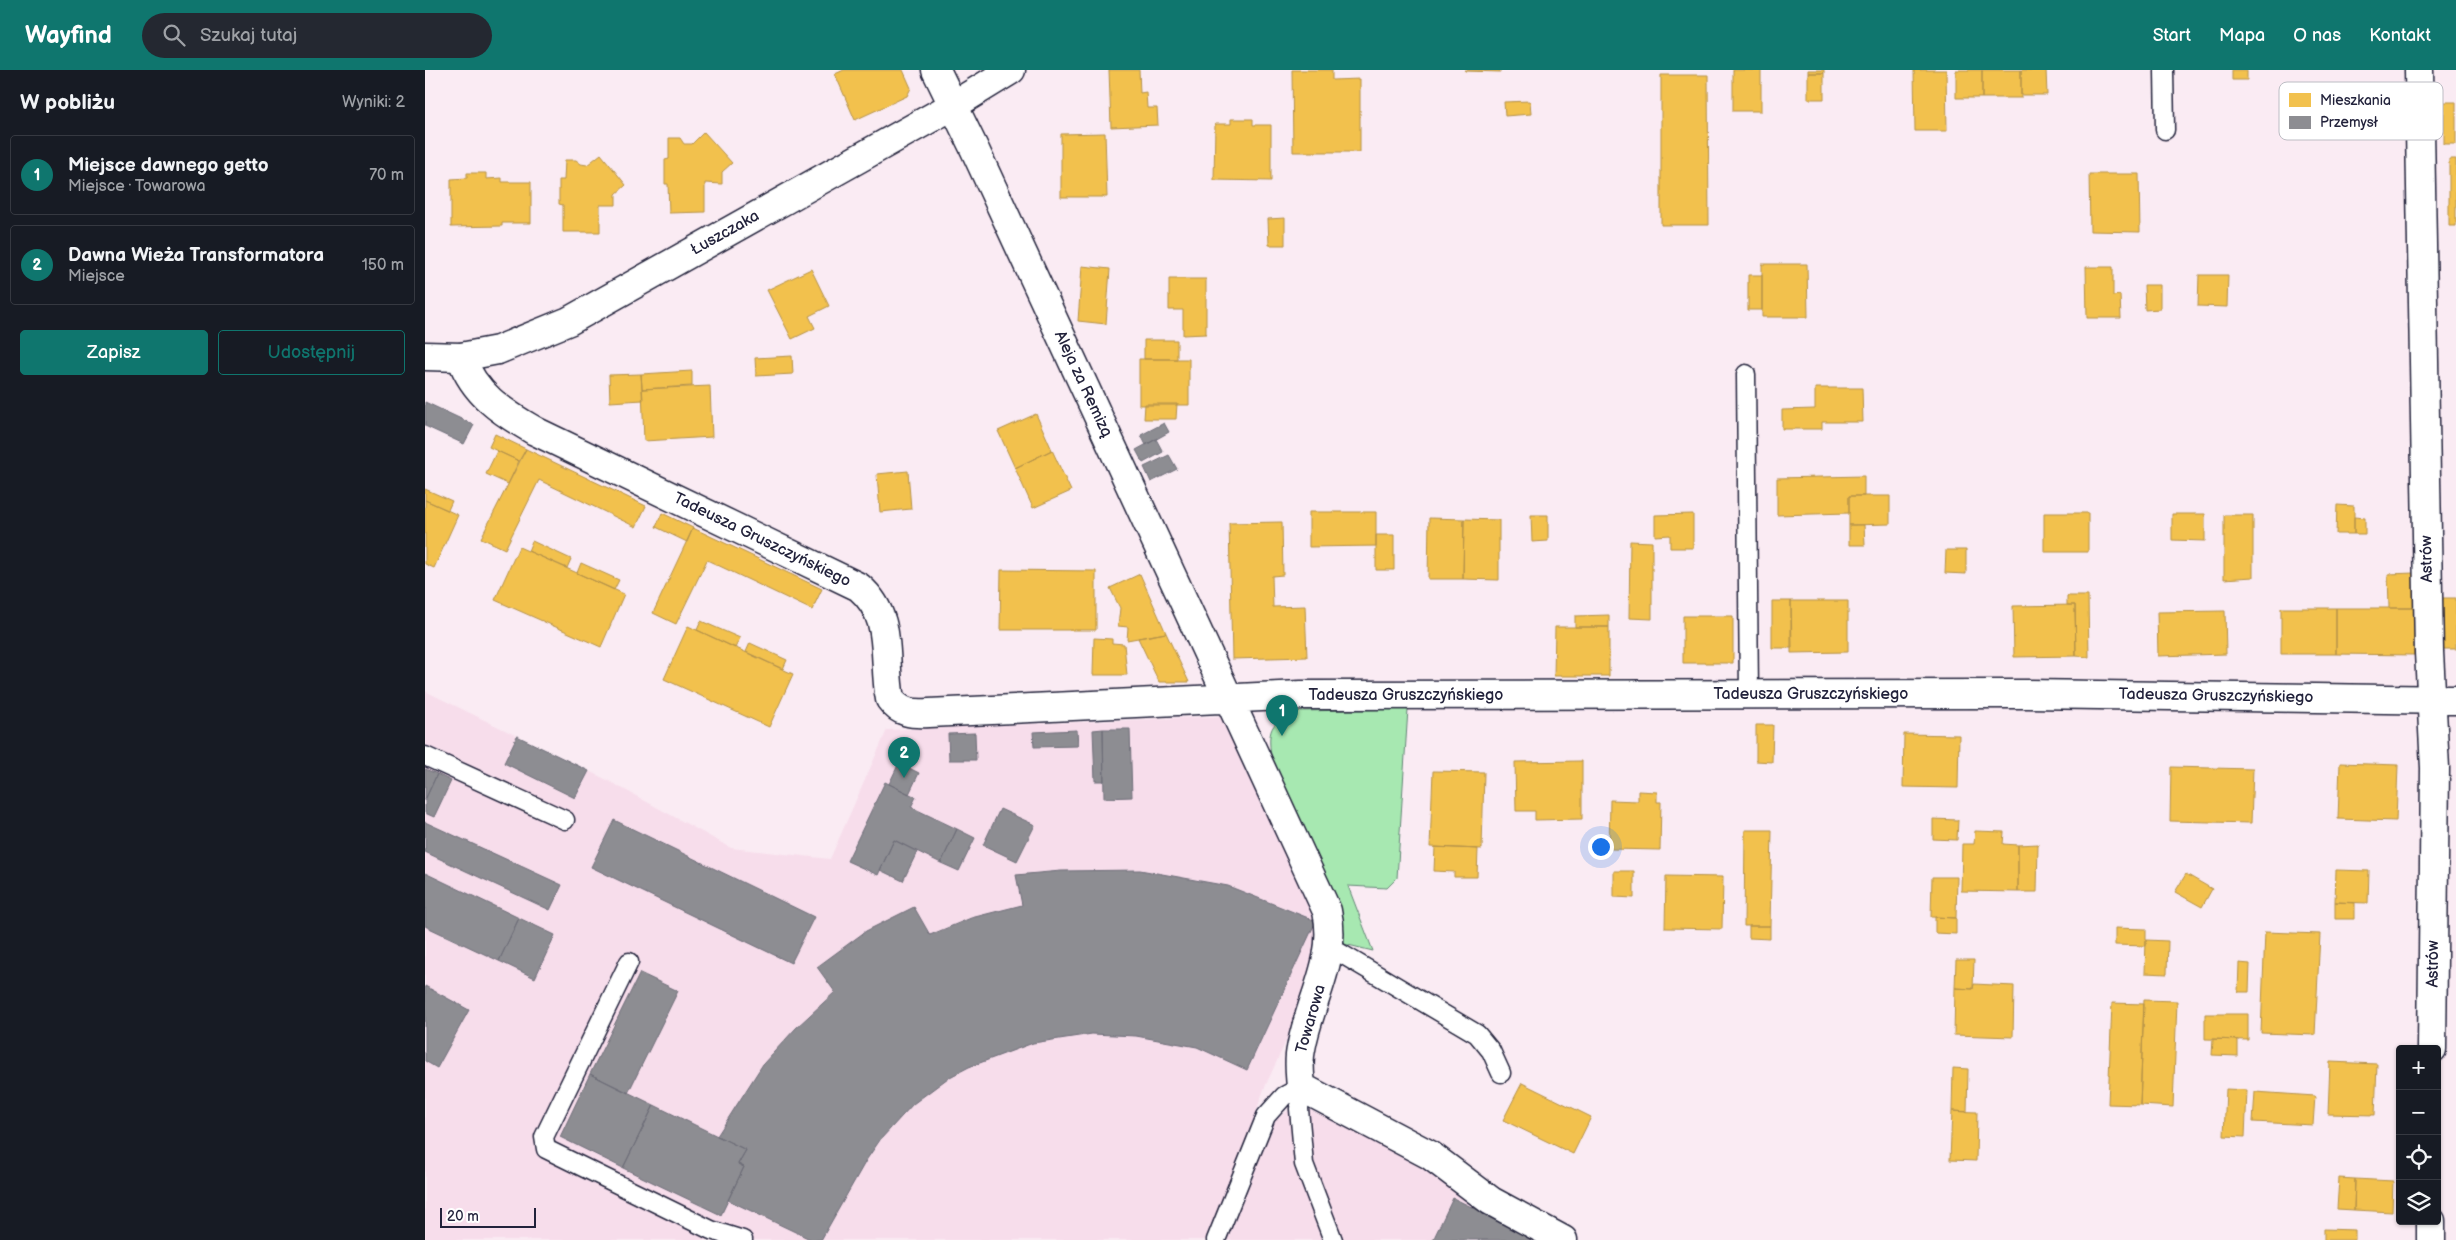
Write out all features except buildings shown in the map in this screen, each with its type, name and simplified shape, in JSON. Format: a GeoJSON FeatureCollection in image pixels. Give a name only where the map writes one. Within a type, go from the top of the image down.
{"type":"FeatureCollection","features":[{"type":"Feature","properties":{"kind":"street","name":"Aleja za Remizą"},"geometry":{"type":"LineString","coordinates":[[936,70],[954,105],[1229,698]]}},
{"type":"Feature","properties":{"kind":"street","name":"Łuszczaka"},"geometry":{"type":"LineString","coordinates":[[425,356],[461,357],[498,350],[569,321],[954,105],[1011,70]]}},
{"type":"Feature","properties":{"kind":"street","name":"Astrów"},"geometry":{"type":"LineString","coordinates":[[2422,140],[2444,700],[2435,768],[2432,1045]]}},
{"type":"Feature","properties":{"kind":"street","name":"Tadeusza Gruszczyńskiego"},"geometry":{"type":"LineString","coordinates":[[461,357],[468,376],[477,388],[499,408],[535,431],[859,587],[879,610],[884,625],[890,699],[895,706],[905,712],[929,713],[1301,695],[2155,695],[2444,700]]}},
{"type":"Feature","properties":{"kind":"street","name":"Towarowa"},"geometry":{"type":"LineString","coordinates":[[1229,698],[1322,899],[1329,921],[1330,947],[1326,967],[1302,1040],[1299,1062],[1301,1087]]}},
{"type":"Feature","properties":{"kind":"street"},"geometry":{"type":"LineString","coordinates":[[1301,1087],[1426,1152],[1491,1201],[1563,1240]]}},
{"type":"Feature","properties":{"kind":"street"},"geometry":{"type":"LineString","coordinates":[[2431,1225],[2431,1240]]}},
{"type":"Feature","properties":{"kind":"lane"},"geometry":{"type":"LineString","coordinates":[[2164,70],[2165,130]]}},
{"type":"Feature","properties":{"kind":"lane"},"geometry":{"type":"LineString","coordinates":[[1746,374],[1749,694]]}},
{"type":"Feature","properties":{"kind":"lane"},"geometry":{"type":"LineString","coordinates":[[425,756],[565,820]]}},
{"type":"Feature","properties":{"kind":"lane"},"geometry":{"type":"LineString","coordinates":[[1330,947],[1477,1034],[1491,1051],[1501,1074]]}},
{"type":"Feature","properties":{"kind":"lane"},"geometry":{"type":"LineString","coordinates":[[629,962],[544,1137],[546,1149],[711,1230],[743,1240]]}},
{"type":"Feature","properties":{"kind":"lane"},"geometry":{"type":"LineString","coordinates":[[1215,1240],[1266,1116],[1284,1096],[1301,1087]]}},
{"type":"Feature","properties":{"kind":"lane"},"geometry":{"type":"LineString","coordinates":[[1301,1087],[1299,1109],[1304,1164],[1333,1240]]}},
{"type":"Feature","properties":{"kind":"shaded area"},"geometry":{"type":"Polygon","coordinates":[[[425,691],[607,780],[731,848],[830,859],[887,730],[1224,716],[1318,923],[1315,978],[1264,1089],[1256,1112],[1275,1120],[1289,1110],[1310,1110],[1438,1172],[1539,1240],[425,1240],[425,691]]]}},
{"type":"Feature","properties":{"kind":"green space"},"geometry":{"type":"Polygon","coordinates":[[[1408,709],[1397,878],[1387,888],[1348,886],[1373,951],[1344,944],[1337,904],[1272,762],[1270,734],[1276,723],[1301,711],[1408,709]]]}},
{"type":"Feature","properties":{"kind":"place","name":"Miejsce dawnego getto"},"geometry":{"type":"Point","coordinates":[1282,736]}},
{"type":"Feature","properties":{"kind":"place","name":"Dawna Wieża Transformatora"},"geometry":{"type":"Point","coordinates":[904,778]}}]}
